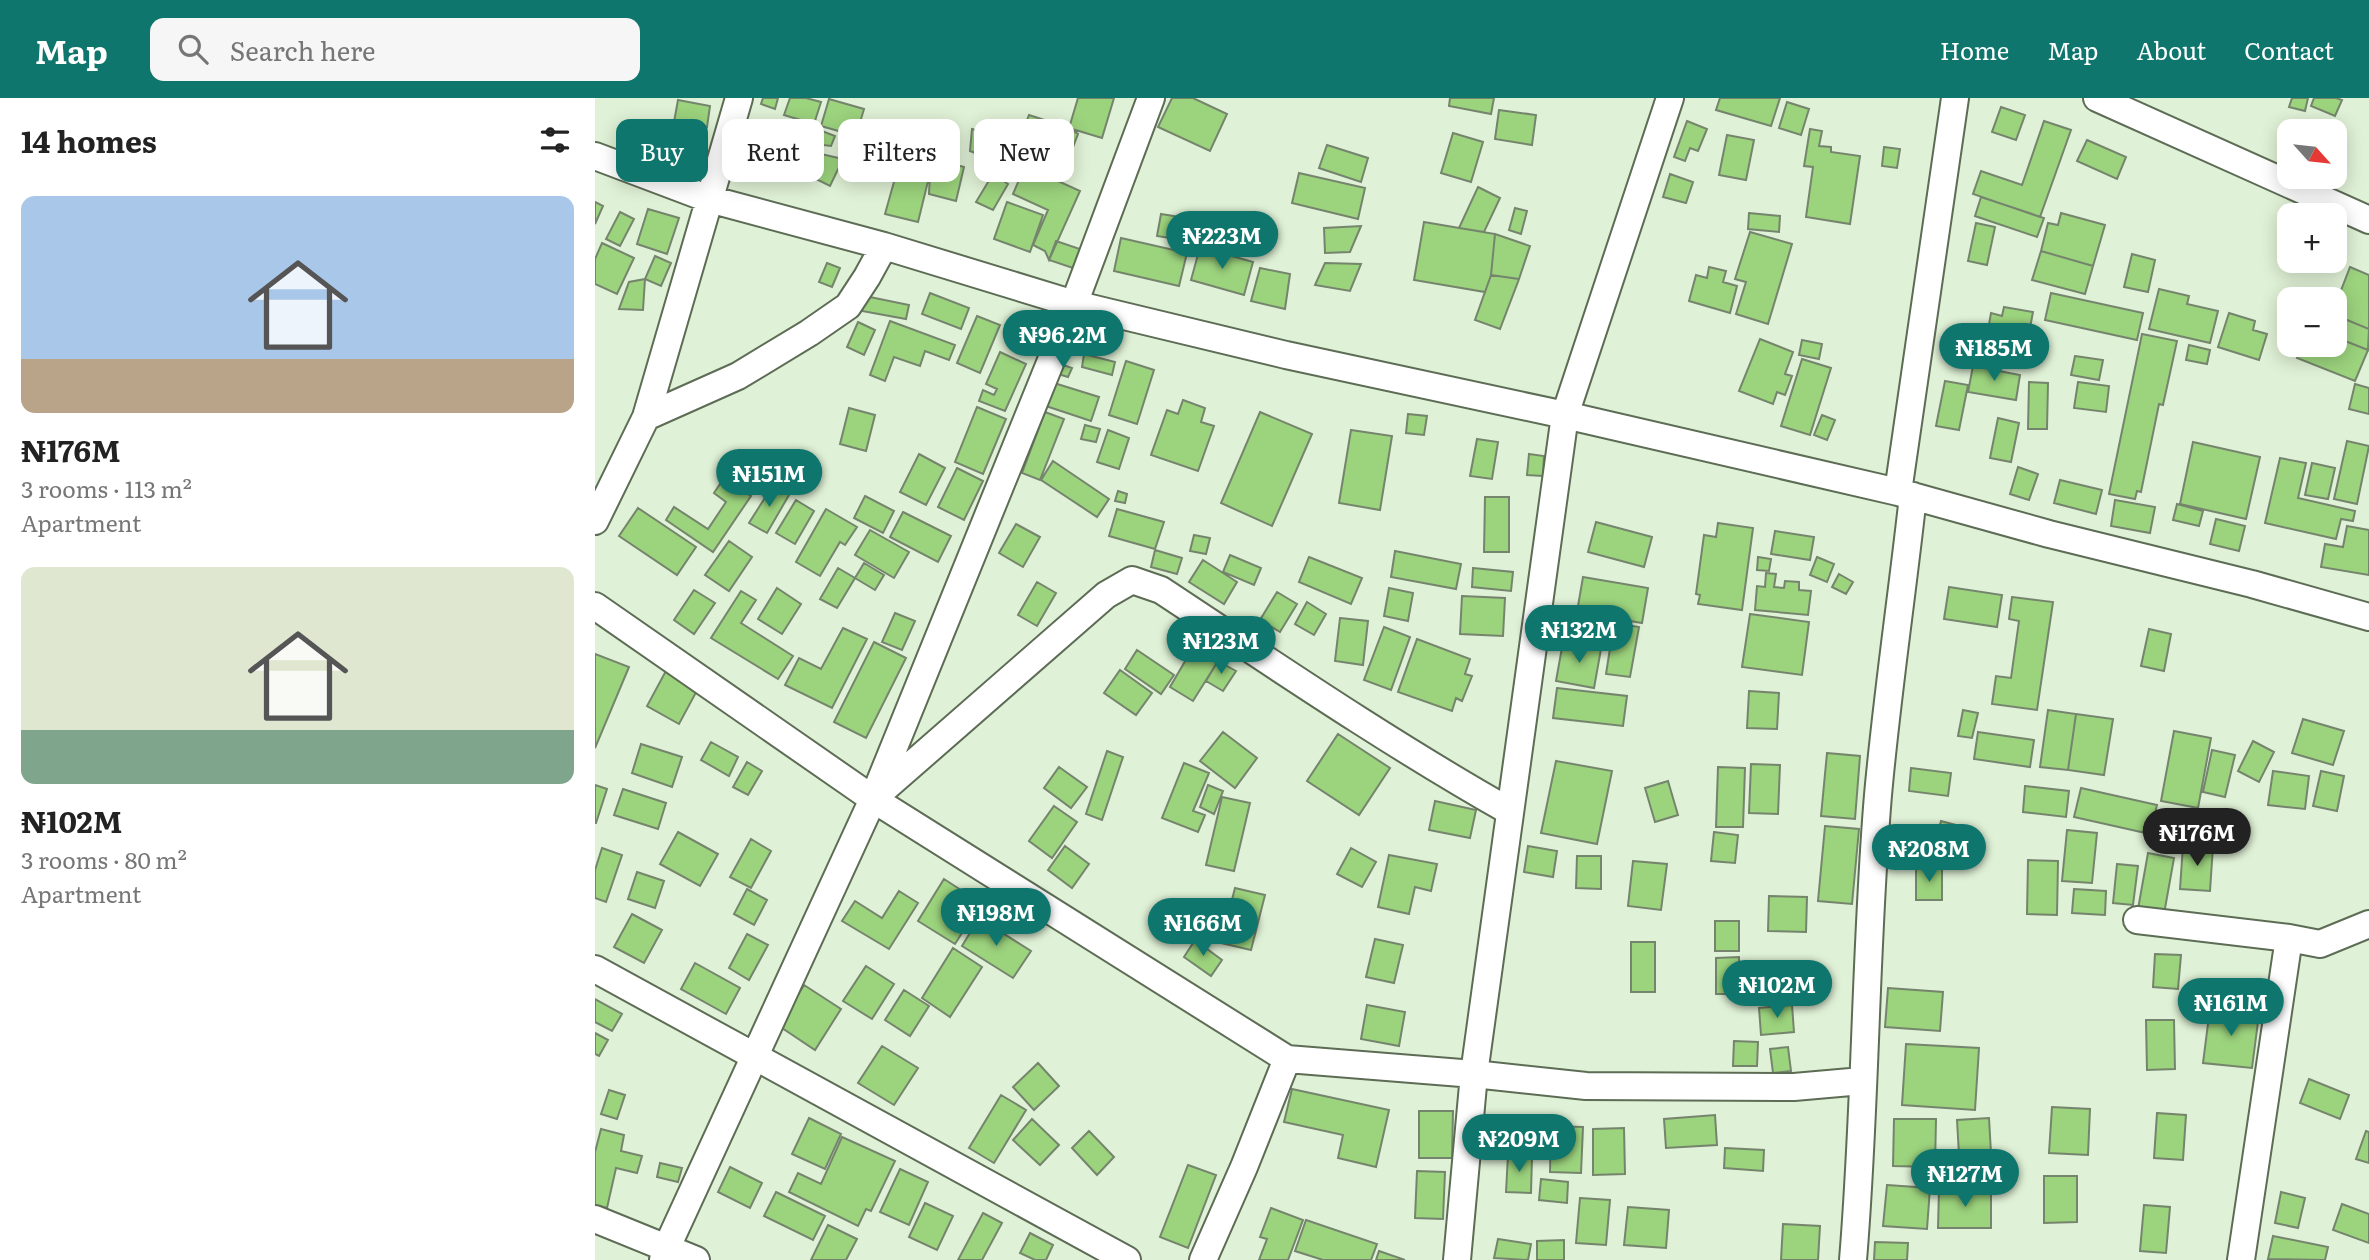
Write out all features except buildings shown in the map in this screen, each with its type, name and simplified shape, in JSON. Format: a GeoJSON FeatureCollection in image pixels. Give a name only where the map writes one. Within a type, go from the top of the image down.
{"type":"FeatureCollection","features":[{"type":"Feature","properties":{"kind":"street"},"geometry":{"type":"LineString","coordinates":[[595,521],[646,416],[739,98]]}},
{"type":"Feature","properties":{"kind":"street"},"geometry":{"type":"LineString","coordinates":[[665,1253],[873,799],[1074,304],[1151,98]]}},
{"type":"Feature","properties":{"kind":"street"},"geometry":{"type":"LineString","coordinates":[[1457,1260],[1474,1074],[1565,415],[1670,98]]}},
{"type":"Feature","properties":{"kind":"street"},"geometry":{"type":"LineString","coordinates":[[1853,1260],[1878,796],[1905,494],[1955,98]]}},
{"type":"Feature","properties":{"kind":"street"},"geometry":{"type":"LineString","coordinates":[[2097,98],[2369,220]]}},
{"type":"Feature","properties":{"kind":"street"},"geometry":{"type":"LineString","coordinates":[[595,156],[709,199],[884,246],[1074,304],[1286,355],[1565,415],[1905,494],[2369,617]]}},
{"type":"Feature","properties":{"kind":"street"},"geometry":{"type":"LineString","coordinates":[[646,416],[738,376],[848,306],[884,246]]}},
{"type":"Feature","properties":{"kind":"street"},"geometry":{"type":"LineString","coordinates":[[873,799],[1106,595],[1132,580],[1161,590],[1375,732],[1509,811]]}},
{"type":"Feature","properties":{"kind":"street"},"geometry":{"type":"LineString","coordinates":[[595,606],[873,799],[1287,1059],[1585,1086],[1794,1087],[1862,1081]]}},
{"type":"Feature","properties":{"kind":"street"},"geometry":{"type":"LineString","coordinates":[[2137,920],[2320,944],[2369,924]]}},
{"type":"Feature","properties":{"kind":"street"},"geometry":{"type":"LineString","coordinates":[[2241,1260],[2289,938]]}},
{"type":"Feature","properties":{"kind":"street"},"geometry":{"type":"LineString","coordinates":[[595,969],[1126,1260]]}},
{"type":"Feature","properties":{"kind":"street"},"geometry":{"type":"LineString","coordinates":[[1203,1260],[1287,1059]]}},
{"type":"Feature","properties":{"kind":"street"},"geometry":{"type":"LineString","coordinates":[[595,1219],[665,1253],[695,1260]]}}]}
